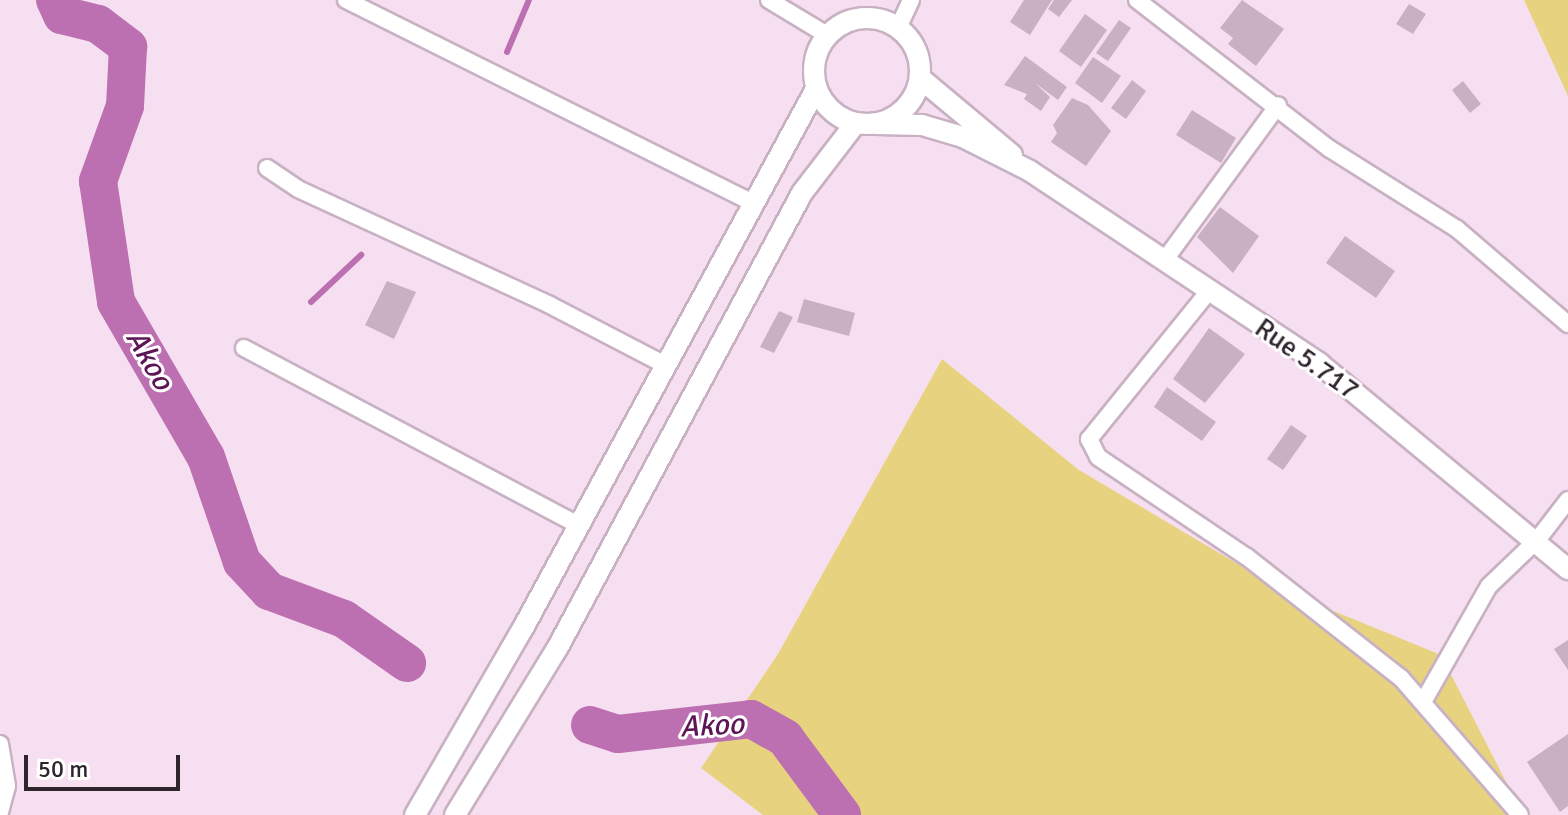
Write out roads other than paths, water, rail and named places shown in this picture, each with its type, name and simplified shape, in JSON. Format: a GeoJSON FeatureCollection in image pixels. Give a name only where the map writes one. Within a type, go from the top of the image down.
{"type":"FeatureCollection","features":[{"type":"Feature","properties":{"kind":"street"},"geometry":{"type":"LineString","coordinates":[[346,0],[753,203]]}},
{"type":"Feature","properties":{"kind":"street"},"geometry":{"type":"LineString","coordinates":[[769,0],[827,35]]}},
{"type":"Feature","properties":{"kind":"street"},"geometry":{"type":"LineString","coordinates":[[898,28],[911,0]]}},
{"type":"Feature","properties":{"kind":"street"},"geometry":{"type":"LineString","coordinates":[[1137,0],[1278,105],[1330,149],[1457,229],[1568,324]]}},
{"type":"Feature","properties":{"kind":"street"},"geometry":{"type":"LineString","coordinates":[[415,815],[667,366],[816,89],[814,60],[827,35],[839,25],[869,17],[898,28],[916,50],[920,78],[905,108],[865,124],[802,193],[558,647],[455,815]]}},
{"type":"Feature","properties":{"kind":"street","name":"Rue 5.717"},"geometry":{"type":"LineString","coordinates":[[920,78],[1030,171],[1320,364],[1538,539],[1568,569]]}},
{"type":"Feature","properties":{"kind":"street"},"geometry":{"type":"LineString","coordinates":[[816,89],[838,117],[865,124]]}},
{"type":"Feature","properties":{"kind":"street"},"geometry":{"type":"LineString","coordinates":[[1164,261],[1278,105]]}},
{"type":"Feature","properties":{"kind":"street","name":"Rue 5.717"},"geometry":{"type":"LineString","coordinates":[[865,124],[922,125],[963,137],[1030,171]]}},
{"type":"Feature","properties":{"kind":"street"},"geometry":{"type":"LineString","coordinates":[[267,168],[298,189],[550,305],[667,366]]}},
{"type":"Feature","properties":{"kind":"street"},"geometry":{"type":"LineString","coordinates":[[1209,291],[1089,439],[1098,457],[1247,557],[1401,678],[1520,815]]}},
{"type":"Feature","properties":{"kind":"street"},"geometry":{"type":"LineString","coordinates":[[244,348],[579,525]]}},
{"type":"Feature","properties":{"kind":"street"},"geometry":{"type":"LineString","coordinates":[[1423,702],[1489,586],[1538,539],[1568,500]]}},
{"type":"Feature","properties":{"kind":"street"},"geometry":{"type":"LineString","coordinates":[[0,744],[7,786],[0,812]]}},
{"type":"Feature","properties":{"kind":"waterway","name":"Akoo"},"geometry":{"type":"LineString","coordinates":[[55,0],[62,15],[98,24],[128,47],[125,106],[98,181],[116,302],[206,457],[242,562],[269,591],[344,619],[407,663]]}},
{"type":"Feature","properties":{"kind":"waterway"},"geometry":{"type":"LineString","coordinates":[[507,52],[529,0]]}},
{"type":"Feature","properties":{"kind":"waterway"},"geometry":{"type":"LineString","coordinates":[[311,302],[361,255]]}},
{"type":"Feature","properties":{"kind":"waterway","name":"Akoo"},"geometry":{"type":"LineString","coordinates":[[590,725],[618,734],[751,719],[785,738],[842,815]]}}]}
